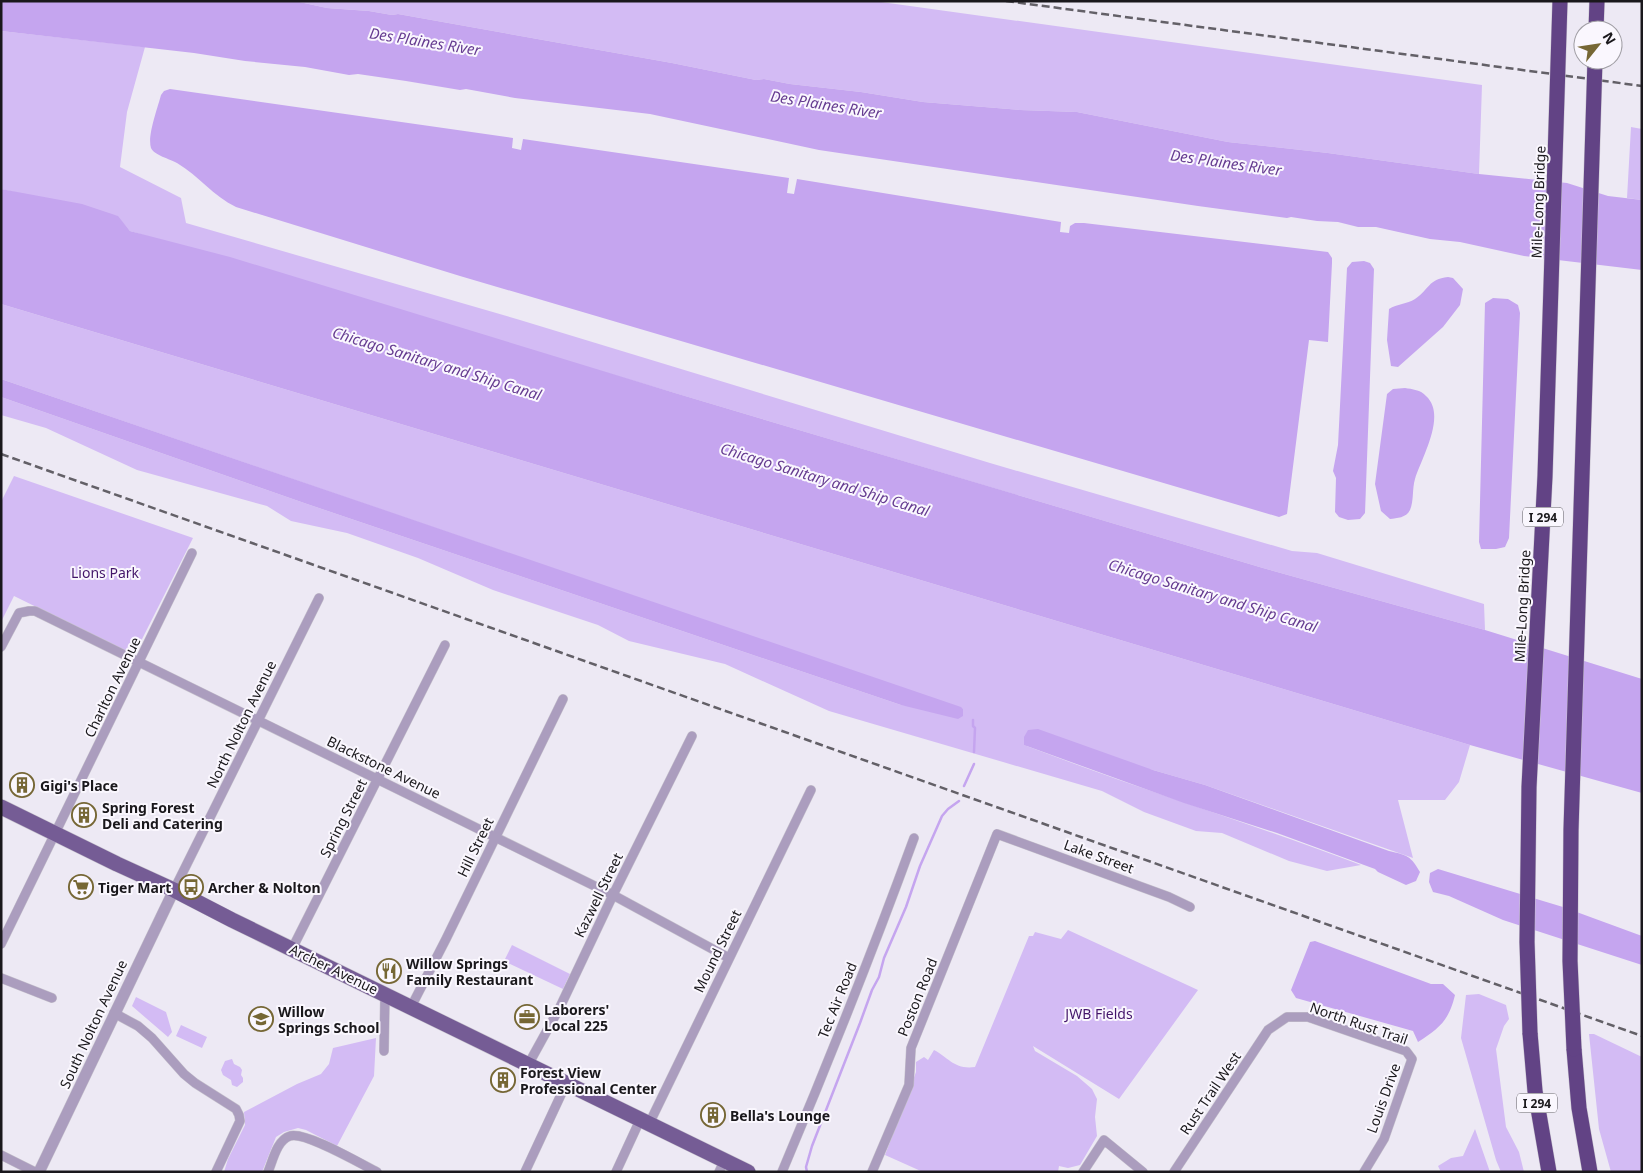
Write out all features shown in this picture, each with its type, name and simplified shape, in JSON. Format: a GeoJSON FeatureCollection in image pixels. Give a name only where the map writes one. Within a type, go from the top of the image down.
{"type":"FeatureCollection","features":[{"type":"Feature","properties":{"kind":"highway","name":"Mile-Long Bridge"},"geometry":{"type":"LineString","coordinates":[[1549,1172],[1535,1092],[1530,1033],[1527,942],[1529,787],[1545,476],[1560,1]]}},
{"type":"Feature","properties":{"kind":"highway"},"geometry":{"type":"LineString","coordinates":[[1596,20],[1597,1]]}},
{"type":"Feature","properties":{"kind":"highway","name":"I 294"},"geometry":{"type":"LineString","coordinates":[[1590,1172],[1579,1108],[1570,961],[1571,830],[1595,70]]}},
{"type":"Feature","properties":{"kind":"main road","name":"Archer Avenue"},"geometry":{"type":"LineString","coordinates":[[1,807],[411,1006],[644,1122],[722,1166],[748,1172]]}},
{"type":"Feature","properties":{"kind":"street","name":"Charlton Avenue"},"geometry":{"type":"LineString","coordinates":[[1,944],[192,553]]}},
{"type":"Feature","properties":{"kind":"street","name":"North Nolton Avenue"},"geometry":{"type":"LineString","coordinates":[[174,890],[320,598]]}},
{"type":"Feature","properties":{"kind":"street","name":"Blackstone Avenue"},"geometry":{"type":"LineString","coordinates":[[1,647],[16,617],[24,612],[35,611],[613,895],[729,958]]}},
{"type":"Feature","properties":{"kind":"street","name":"Spring Street"},"geometry":{"type":"LineString","coordinates":[[292,949],[445,645]]}},
{"type":"Feature","properties":{"kind":"street","name":"Hill Street"},"geometry":{"type":"LineString","coordinates":[[411,1006],[446,939],[563,699]]}},
{"type":"Feature","properties":{"kind":"street","name":"Kazwell Street"},"geometry":{"type":"LineString","coordinates":[[528,1065],[560,1007],[692,736]]}},
{"type":"Feature","properties":{"kind":"street","name":"Mound Street"},"geometry":{"type":"LineString","coordinates":[[616,1172],[729,958],[811,790]]}},
{"type":"Feature","properties":{"kind":"street","name":"Lake Street"},"geometry":{"type":"LineString","coordinates":[[997,834],[1169,897],[1190,907]]}},
{"type":"Feature","properties":{"kind":"street","name":"Poston Road"},"geometry":{"type":"LineString","coordinates":[[872,1172],[909,1085],[911,1048],[997,834]]}},
{"type":"Feature","properties":{"kind":"street","name":"Tec Air Road"},"geometry":{"type":"LineString","coordinates":[[782,1172],[838,1035],[914,838]]}},
{"type":"Feature","properties":{"kind":"street","name":"South Nolton Avenue"},"geometry":{"type":"LineString","coordinates":[[39,1172],[174,890]]}},
{"type":"Feature","properties":{"kind":"street"},"geometry":{"type":"LineString","coordinates":[[1,978],[52,998]]}},
{"type":"Feature","properties":{"kind":"street"},"geometry":{"type":"LineString","coordinates":[[384,1051],[385,994]]}},
{"type":"Feature","properties":{"kind":"street"},"geometry":{"type":"LineString","coordinates":[[114,1013],[138,1026],[184,1074],[205,1090],[236,1109],[240,1121],[216,1172]]}},
{"type":"Feature","properties":{"kind":"street","name":"North Rust Trail"},"geometry":{"type":"LineString","coordinates":[[1268,1030],[1287,1017],[1308,1017],[1406,1051],[1412,1059]]}},
{"type":"Feature","properties":{"kind":"street","name":"Rust Trail West"},"geometry":{"type":"LineString","coordinates":[[1174,1172],[1268,1030]]}},
{"type":"Feature","properties":{"kind":"street","name":"Louis Drive"},"geometry":{"type":"LineString","coordinates":[[1364,1172],[1384,1139],[1412,1059]]}},
{"type":"Feature","properties":{"kind":"street"},"geometry":{"type":"LineString","coordinates":[[525,1172],[566,1084]]}},
{"type":"Feature","properties":{"kind":"street"},"geometry":{"type":"LineString","coordinates":[[268,1172],[280,1144],[290,1136],[304,1136],[377,1172]]}},
{"type":"Feature","properties":{"kind":"street"},"geometry":{"type":"LineString","coordinates":[[1083,1172],[1104,1140],[1143,1172]]}},
{"type":"Feature","properties":{"kind":"street"},"geometry":{"type":"LineString","coordinates":[[1,1155],[35,1172]]}},
{"type":"Feature","properties":{"kind":"green space"},"geometry":{"type":"Polygon","coordinates":[[[295,1],[874,1],[1482,85],[1479,174],[1328,153],[1228,142],[1077,112],[1020,110],[923,102],[764,79],[756,80],[398,14],[392,15],[369,11],[327,8],[295,1]]]}},
{"type":"Feature","properties":{"kind":"green space"},"geometry":{"type":"Polygon","coordinates":[[[1,31],[145,47],[127,112],[120,167],[181,198],[186,223],[520,320],[990,463],[1292,551],[1317,553],[1484,604],[1485,630],[1263,568],[130,231],[117,216],[1,189],[1,31]]]}},
{"type":"Feature","properties":{"kind":"green space"},"geometry":{"type":"Polygon","coordinates":[[[1631,127],[1642,129],[1642,200],[1627,198],[1631,127]]]}},
{"type":"Feature","properties":{"kind":"green space"},"geometry":{"type":"Polygon","coordinates":[[[1,304],[1470,745],[1459,782],[1445,800],[1398,800],[1413,858],[1205,785],[1153,770],[1024,745],[1361,865],[1327,871],[1289,861],[1222,833],[1196,831],[1144,812],[1102,791],[829,711],[725,664],[629,641],[598,625],[493,590],[418,558],[347,533],[291,521],[267,506],[137,470],[46,428],[1,415],[1,397],[307,504],[901,705],[963,709],[1,379],[1,304]]]}},
{"type":"Feature","properties":{"kind":"green space","name":"Lions Park"},"geometry":{"type":"Polygon","coordinates":[[[14,476],[193,538],[134,655],[14,596],[1,622],[1,502],[14,476]]]}},
{"type":"Feature","properties":{"kind":"green space","name":"JWB Fields"},"geometry":{"type":"Polygon","coordinates":[[[1068,930],[1198,990],[1119,1099],[1033,1046],[1035,1051],[1077,1076],[1092,1089],[1097,1099],[1095,1117],[1097,1136],[1080,1165],[1068,1168],[1059,1166],[1058,1172],[923,1172],[885,1155],[916,1072],[916,1062],[924,1057],[928,1060],[934,1050],[957,1065],[975,1067],[1029,936],[1033,936],[1035,932],[1061,939],[1068,930]]]}},
{"type":"Feature","properties":{"kind":"green space"},"geometry":{"type":"Polygon","coordinates":[[[512,945],[570,974],[563,989],[504,961],[512,945]]]}},
{"type":"Feature","properties":{"kind":"green space"},"geometry":{"type":"Polygon","coordinates":[[[1479,994],[1506,1005],[1509,1019],[1504,1026],[1496,1049],[1506,1127],[1519,1152],[1524,1172],[1501,1172],[1461,1038],[1466,995],[1479,994]]]}},
{"type":"Feature","properties":{"kind":"green space"},"geometry":{"type":"Polygon","coordinates":[[[136,997],[166,1012],[172,1032],[168,1037],[132,1006],[136,997]]]}},
{"type":"Feature","properties":{"kind":"green space"},"geometry":{"type":"Polygon","coordinates":[[[181,1025],[207,1037],[202,1048],[176,1036],[181,1025]]]}},
{"type":"Feature","properties":{"kind":"green space"},"geometry":{"type":"Polygon","coordinates":[[[1589,1034],[1594,1034],[1642,1057],[1642,1172],[1611,1172],[1599,1129],[1589,1034]]]}},
{"type":"Feature","properties":{"kind":"green space"},"geometry":{"type":"Polygon","coordinates":[[[376,1038],[374,1076],[337,1146],[306,1130],[298,1128],[284,1132],[276,1137],[262,1172],[224,1172],[228,1159],[245,1125],[244,1112],[297,1084],[321,1074],[329,1064],[333,1048],[376,1038]]]}},
{"type":"Feature","properties":{"kind":"green space"},"geometry":{"type":"Polygon","coordinates":[[[232,1059],[234,1064],[242,1070],[243,1082],[237,1087],[232,1085],[231,1080],[223,1075],[221,1070],[225,1061],[232,1059]]]}},
{"type":"Feature","properties":{"kind":"green space"},"geometry":{"type":"Polygon","coordinates":[[[1475,1129],[1490,1172],[1441,1172],[1438,1166],[1451,1158],[1463,1156],[1475,1129]]]}},
{"type":"Feature","properties":{"kind":"water","name":"Des Plaines River"},"geometry":{"type":"Polygon","coordinates":[[[1,1],[295,1],[327,8],[369,11],[392,15],[398,14],[756,80],[764,79],[923,102],[1020,110],[1077,112],[1228,142],[1328,153],[1479,174],[1567,183],[1608,196],[1642,200],[1642,270],[1524,256],[1376,227],[1358,227],[1338,222],[1287,218],[1198,206],[819,150],[650,114],[515,98],[466,89],[460,90],[358,74],[349,75],[305,67],[1,31],[1,1]]]}},
{"type":"Feature","properties":{"kind":"water"},"geometry":{"type":"Polygon","coordinates":[[[170,89],[513,138],[512,148],[521,150],[523,139],[789,178],[787,193],[794,194],[797,179],[1061,222],[1060,232],[1069,233],[1070,226],[1075,223],[1084,223],[1328,252],[1332,258],[1332,263],[1328,342],[1309,340],[1287,514],[1279,517],[460,276],[236,207],[220,197],[185,168],[159,155],[151,148],[150,136],[161,95],[164,91],[170,89]]]}},
{"type":"Feature","properties":{"kind":"water","name":"Chicago Sanitary and Ship Canal"},"geometry":{"type":"Polygon","coordinates":[[[1,189],[82,204],[118,216],[130,231],[230,257],[675,393],[1263,568],[1485,630],[1642,679],[1642,793],[1470,745],[1,304],[1,189]]]}},
{"type":"Feature","properties":{"kind":"water"},"geometry":{"type":"Polygon","coordinates":[[[1364,261],[1370,263],[1374,269],[1365,513],[1360,519],[1348,520],[1339,517],[1335,512],[1336,478],[1333,471],[1338,445],[1347,268],[1352,262],[1364,261]]]}},
{"type":"Feature","properties":{"kind":"water"},"geometry":{"type":"Polygon","coordinates":[[[1448,277],[1453,278],[1463,289],[1460,305],[1443,327],[1398,367],[1391,366],[1387,340],[1389,309],[1415,299],[1432,282],[1448,277]]]}},
{"type":"Feature","properties":{"kind":"water"},"geometry":{"type":"Polygon","coordinates":[[[1493,298],[1508,299],[1518,305],[1520,313],[1509,538],[1505,547],[1481,549],[1479,542],[1485,303],[1493,298]]]}},
{"type":"Feature","properties":{"kind":"water"},"geometry":{"type":"Polygon","coordinates":[[[1,379],[961,707],[963,709],[963,716],[958,719],[901,705],[307,504],[1,397],[1,379]]]}},
{"type":"Feature","properties":{"kind":"water"},"geometry":{"type":"Polygon","coordinates":[[[1405,388],[1419,391],[1426,396],[1432,404],[1434,425],[1415,479],[1410,510],[1404,516],[1390,519],[1381,511],[1375,484],[1387,394],[1393,389],[1405,388]]]}},
{"type":"Feature","properties":{"kind":"water"},"geometry":{"type":"Polygon","coordinates":[[[1038,729],[1404,855],[1411,859],[1420,872],[1416,881],[1406,885],[1375,869],[1277,833],[1184,803],[1024,745],[1024,737],[1028,730],[1038,729]]]}},
{"type":"Feature","properties":{"kind":"water"},"geometry":{"type":"Polygon","coordinates":[[[1438,869],[1563,907],[1642,936],[1642,965],[1503,920],[1449,896],[1433,892],[1429,882],[1430,873],[1438,869]]]}},
{"type":"Feature","properties":{"kind":"water"},"geometry":{"type":"Polygon","coordinates":[[[1315,941],[1431,984],[1443,984],[1455,995],[1450,1011],[1438,1028],[1418,1042],[1413,1031],[1296,998],[1291,990],[1310,942],[1315,941]]]}},
{"type":"Feature","properties":{"kind":"waterway"},"geometry":{"type":"LineString","coordinates":[[973,720],[975,728],[974,752]]}},
{"type":"Feature","properties":{"kind":"waterway"},"geometry":{"type":"LineString","coordinates":[[964,786],[974,764]]}},
{"type":"Feature","properties":{"kind":"waterway"},"geometry":{"type":"LineString","coordinates":[[807,1172],[806,1167],[812,1146],[872,990],[879,977],[884,958],[906,907],[920,866],[942,816],[959,801]]}},
{"type":"Feature","properties":{"kind":"railway"},"geometry":{"type":"LineString","coordinates":[[1006,1],[1642,86]]}},
{"type":"Feature","properties":{"kind":"railway"},"geometry":{"type":"LineString","coordinates":[[1,454],[1642,1036]]}},
{"type":"Feature","properties":{"kind":"place","name":"Gigi's Place"},"geometry":{"type":"Point","coordinates":[22,785]}},
{"type":"Feature","properties":{"kind":"place","name":"Spring Forest Deli and Catering"},"geometry":{"type":"Point","coordinates":[84,815]}},
{"type":"Feature","properties":{"kind":"place","name":"Tiger Mart"},"geometry":{"type":"Point","coordinates":[81,887]}},
{"type":"Feature","properties":{"kind":"place","name":"Archer & Nolton"},"geometry":{"type":"Point","coordinates":[191,887]}},
{"type":"Feature","properties":{"kind":"place","name":"Willow Springs Family Restaurant"},"geometry":{"type":"Point","coordinates":[389,971]}},
{"type":"Feature","properties":{"kind":"place","name":"Laborers' Local 225"},"geometry":{"type":"Point","coordinates":[527,1017]}},
{"type":"Feature","properties":{"kind":"place","name":"Willow Springs School"},"geometry":{"type":"Point","coordinates":[261,1019]}},
{"type":"Feature","properties":{"kind":"place","name":"Forest View Professional Center"},"geometry":{"type":"Point","coordinates":[503,1080]}},
{"type":"Feature","properties":{"kind":"place","name":"Bella's Lounge"},"geometry":{"type":"Point","coordinates":[713,1115]}}]}
